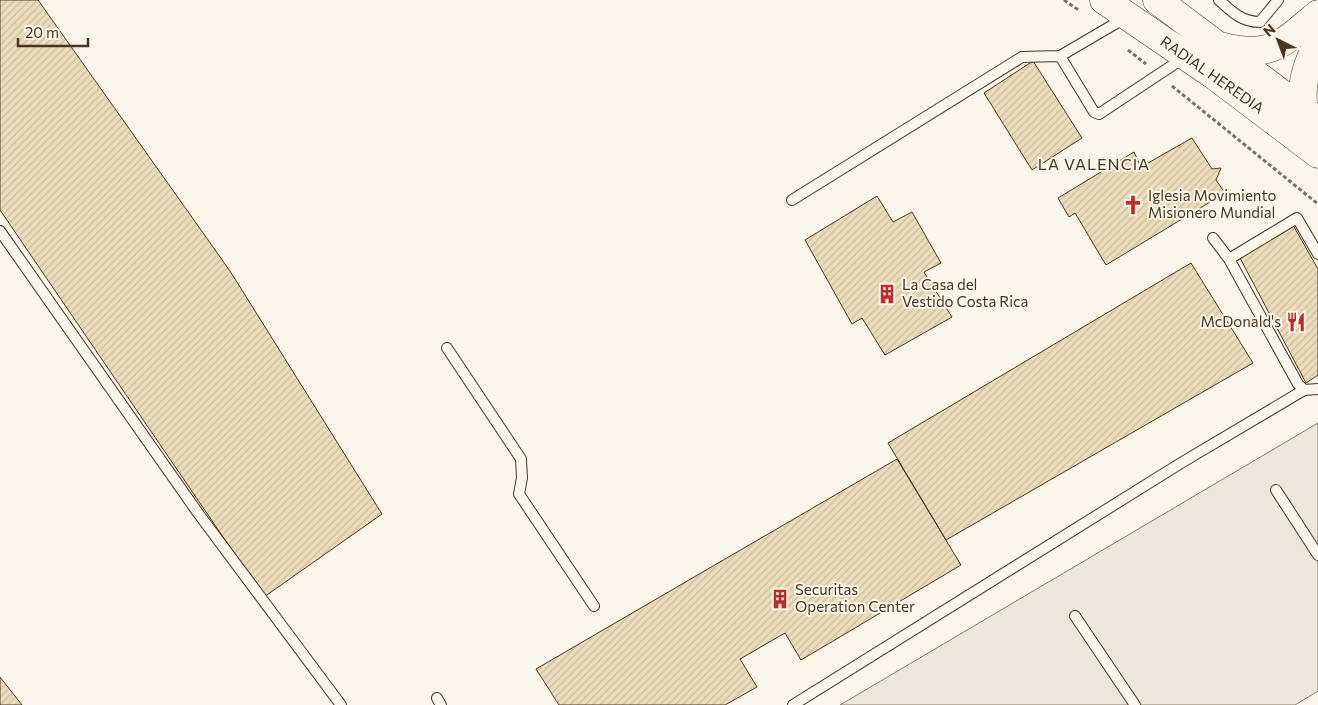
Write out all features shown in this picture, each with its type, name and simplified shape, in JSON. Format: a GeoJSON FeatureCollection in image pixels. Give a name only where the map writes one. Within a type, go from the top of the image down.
{"type":"FeatureCollection","features":[{"type":"Feature","properties":{"kind":"main road","name":"RADIAL HEREDIA"},"geometry":{"type":"LineString","coordinates":[[1104,0],[1215,76],[1318,154]]}},
{"type":"Feature","properties":{"kind":"main road","name":"RADIAL HEREDIA"},"geometry":{"type":"LineString","coordinates":[[1157,0],[1173,9],[1216,45],[1310,115]]}},
{"type":"Feature","properties":{"kind":"main road"},"geometry":{"type":"LineString","coordinates":[[1216,45],[1245,53],[1261,52],[1278,45],[1318,14]]}},
{"type":"Feature","properties":{"kind":"main road"},"geometry":{"type":"LineString","coordinates":[[1318,44],[1309,60],[1304,81],[1310,115],[1318,144]]}},
{"type":"Feature","properties":{"kind":"lane"},"geometry":{"type":"LineString","coordinates":[[1219,0],[1236,15],[1248,22],[1260,22],[1278,0]]}},
{"type":"Feature","properties":{"kind":"lane"},"geometry":{"type":"LineString","coordinates":[[792,200],[1022,57],[1060,56],[1128,16]]}},
{"type":"Feature","properties":{"kind":"lane"},"geometry":{"type":"LineString","coordinates":[[1060,56],[1096,114],[1099,114],[1186,56]]}},
{"type":"Feature","properties":{"kind":"lane"},"geometry":{"type":"LineString","coordinates":[[1228,259],[1297,218],[1318,254]]}},
{"type":"Feature","properties":{"kind":"lane"},"geometry":{"type":"LineString","coordinates":[[0,231],[198,513],[342,705]]}},
{"type":"Feature","properties":{"kind":"lane"},"geometry":{"type":"LineString","coordinates":[[1213,238],[1228,259],[1298,384],[1304,390]]}},
{"type":"Feature","properties":{"kind":"lane"},"geometry":{"type":"LineString","coordinates":[[447,348],[521,458],[522,478],[519,494],[594,606]]}},
{"type":"Feature","properties":{"kind":"lane"},"geometry":{"type":"LineString","coordinates":[[793,705],[1181,462],[1304,390],[1318,389]]}},
{"type":"Feature","properties":{"kind":"lane"},"geometry":{"type":"LineString","coordinates":[[1276,490],[1318,556]]}},
{"type":"Feature","properties":{"kind":"lane"},"geometry":{"type":"LineString","coordinates":[[1075,616],[1135,705]]}},
{"type":"Feature","properties":{"kind":"path"},"geometry":{"type":"LineString","coordinates":[[1064,0],[1159,74],[1318,204]]}},
{"type":"Feature","properties":{"kind":"shaded area"},"geometry":{"type":"Polygon","coordinates":[[[1318,423],[1318,691],[1295,705],[840,705],[1318,423]]]}},
{"type":"Feature","properties":{"kind":"building"},"geometry":{"type":"Polygon","coordinates":[[[0,0],[38,0],[230,271],[382,514],[264,597],[0,210],[0,0]]]}},
{"type":"Feature","properties":{"kind":"building"},"geometry":{"type":"Polygon","coordinates":[[[1033,61],[1082,138],[1032,170],[984,93],[1033,61]]]}},
{"type":"Feature","properties":{"kind":"building","name":"Iglesia Movimiento Misionero Mundial"},"geometry":{"type":"Polygon","coordinates":[[[1192,138],[1212,169],[1221,168],[1216,180],[1225,193],[1106,265],[1075,213],[1069,217],[1058,198],[1134,152],[1141,167],[1192,138]]]}},
{"type":"Feature","properties":{"kind":"building","name":"La Casa del Vestido Costa Rica"},"geometry":{"type":"Polygon","coordinates":[[[877,196],[893,222],[912,212],[941,263],[924,272],[952,317],[885,355],[862,318],[852,324],[805,240],[877,196]]]}},
{"type":"Feature","properties":{"kind":"building","name":"McDonald's"},"geometry":{"type":"Polygon","coordinates":[[[1293,225],[1318,269],[1318,375],[1306,383],[1240,258],[1293,225]]]}},
{"type":"Feature","properties":{"kind":"building"},"geometry":{"type":"Polygon","coordinates":[[[1191,263],[1253,363],[946,540],[888,443],[1191,263]]]}},
{"type":"Feature","properties":{"kind":"building","name":"Securitas Operation Center"},"geometry":{"type":"Polygon","coordinates":[[[897,459],[961,565],[801,660],[785,633],[740,659],[757,687],[725,705],[559,705],[536,669],[897,459]]]}},
{"type":"Feature","properties":{"kind":"building"},"geometry":{"type":"Polygon","coordinates":[[[0,677],[22,705],[0,705],[0,677]]]}},
{"type":"Feature","properties":{"kind":"place","name":"Iglesia Movimiento Misionero Mundial"},"geometry":{"type":"Point","coordinates":[1133,205]}},
{"type":"Feature","properties":{"kind":"place","name":"La Casa del Vestido Costa Rica"},"geometry":{"type":"Point","coordinates":[887,294]}},
{"type":"Feature","properties":{"kind":"place","name":"McDonald's"},"geometry":{"type":"Point","coordinates":[1296,322]}},
{"type":"Feature","properties":{"kind":"place","name":"Securitas Operation Center"},"geometry":{"type":"Point","coordinates":[780,599]}},
{"type":"Feature","properties":{"kind":"district","name":"LA VALENCIA"},"geometry":{"type":"Point","coordinates":[1094,164]}}]}
